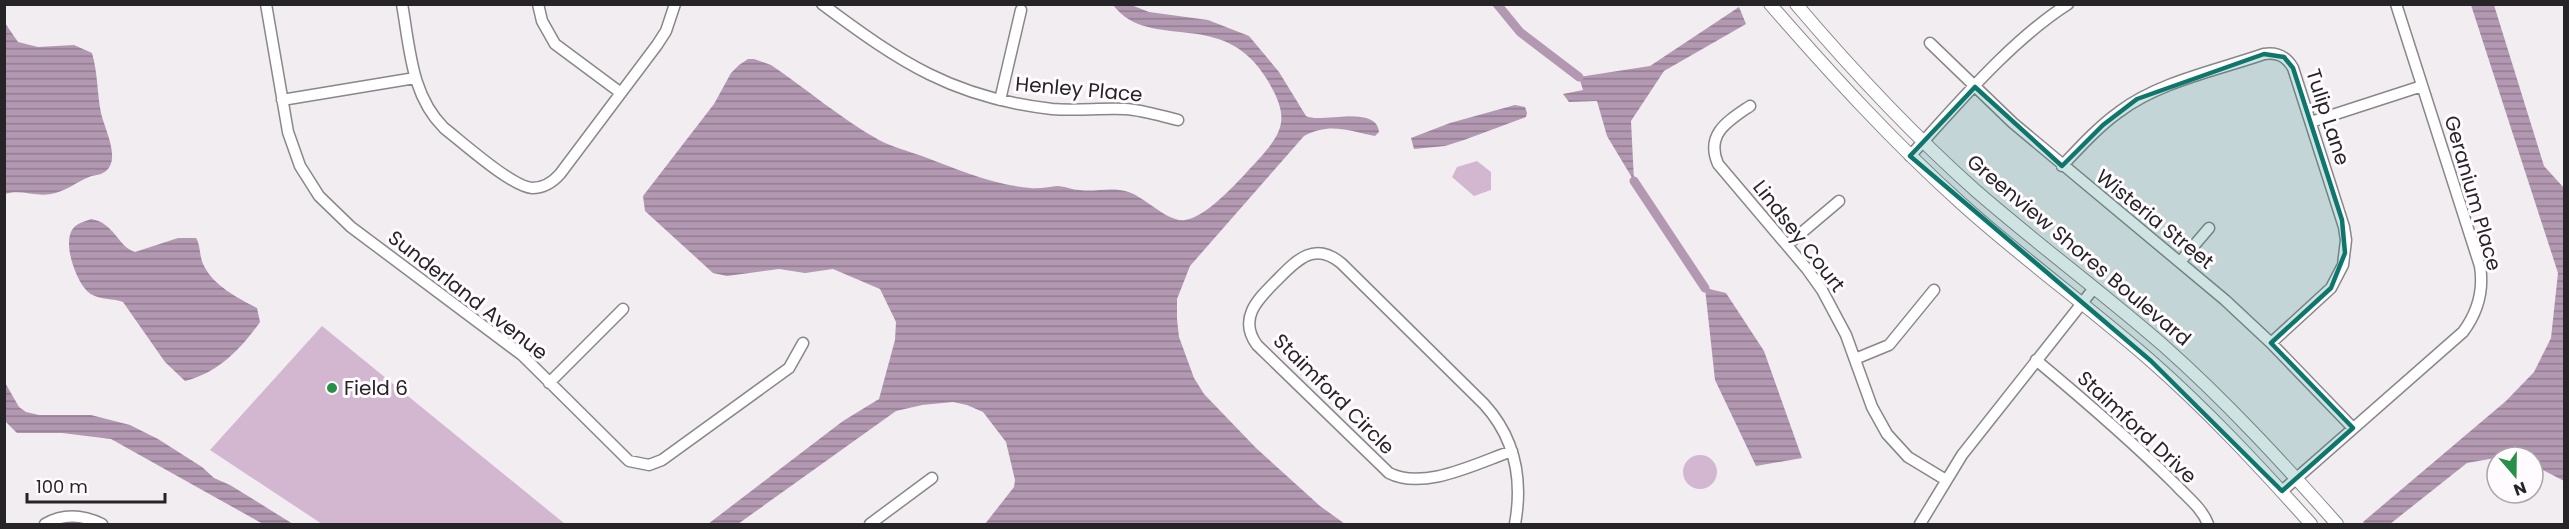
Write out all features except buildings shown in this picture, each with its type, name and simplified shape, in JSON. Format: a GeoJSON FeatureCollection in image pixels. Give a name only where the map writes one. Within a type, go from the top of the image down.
{"type":"FeatureCollection","features":[{"type":"Feature","properties":{"kind":"street","name":"Sunderland Avenue"},"geometry":{"type":"LineString","coordinates":[[266,4],[288,132],[300,166],[311,184],[334,212],[511,347],[624,457],[636,464],[649,465],[662,460],[789,368],[803,343]]}},
{"type":"Feature","properties":{"kind":"street"},"geometry":{"type":"LineString","coordinates":[[402,4],[415,78],[426,107],[444,128],[514,181],[532,188],[545,186],[556,179],[657,45],[666,31],[675,4]]}},
{"type":"Feature","properties":{"kind":"street"},"geometry":{"type":"LineString","coordinates":[[538,4],[542,21],[555,44],[621,93]]}},
{"type":"Feature","properties":{"kind":"street","name":"Greenview Shores Boulevard"},"geometry":{"type":"LineString","coordinates":[[1770,4],[1827,70],[1910,156],[2000,237],[2082,303],[2197,403],[2282,491],[2311,525]]}},
{"type":"Feature","properties":{"kind":"street","name":"Greenview Shores Boulevard"},"geometry":{"type":"LineString","coordinates":[[1796,4],[1848,64],[1923,142],[2012,222],[2094,288],[2209,388],[2297,478],[2337,525]]}},
{"type":"Feature","properties":{"kind":"street"},"geometry":{"type":"LineString","coordinates":[[1910,156],[2032,30],[2068,4]]}},
{"type":"Feature","properties":{"kind":"street","name":"Geranium Place"},"geometry":{"type":"LineString","coordinates":[[2282,491],[2463,332],[2476,310],[2480,297],[2480,266],[2396,4]]}},
{"type":"Feature","properties":{"kind":"street","name":"Henley Place"},"geometry":{"type":"LineString","coordinates":[[826,6],[903,62],[952,86],[1000,100],[1054,109],[1124,109],[1178,120]]}},
{"type":"Feature","properties":{"kind":"street"},"geometry":{"type":"LineString","coordinates":[[1000,100],[1021,10]]}},
{"type":"Feature","properties":{"kind":"street","name":"Wisteria Street"},"geometry":{"type":"LineString","coordinates":[[1930,43],[2062,166],[2181,262],[2271,343],[2353,428]]}},
{"type":"Feature","properties":{"kind":"street","name":"Tulip Lane"},"geometry":{"type":"LineString","coordinates":[[2062,166],[2103,125],[2138,99],[2157,90],[2271,53],[2284,57],[2293,68],[2344,227],[2345,253],[2340,271],[2331,288],[2271,343]]}},
{"type":"Feature","properties":{"kind":"street"},"geometry":{"type":"LineString","coordinates":[[282,100],[415,78]]}},
{"type":"Feature","properties":{"kind":"street"},"geometry":{"type":"LineString","coordinates":[[2311,122],[2422,86]]}},
{"type":"Feature","properties":{"kind":"street","name":"Lindsey Court"},"geometry":{"type":"LineString","coordinates":[[1750,106],[1720,128],[1714,145],[1715,158],[1722,170],[1787,245],[1823,292],[1840,321],[1856,358],[1872,407],[1887,434],[1908,457],[1946,480]]}},
{"type":"Feature","properties":{"kind":"street"},"geometry":{"type":"LineString","coordinates":[[1787,245],[1839,201]]}},
{"type":"Feature","properties":{"kind":"street"},"geometry":{"type":"LineString","coordinates":[[2181,262],[2209,228]]}},
{"type":"Feature","properties":{"kind":"street","name":"Staimford Circle"},"geometry":{"type":"LineString","coordinates":[[1318,253],[1331,256],[1341,263],[1484,404],[1499,423],[1512,451],[1428,479],[1401,478],[1389,473],[1257,345],[1251,334],[1249,321],[1254,304],[1300,258],[1318,253]]}},
{"type":"Feature","properties":{"kind":"street"},"geometry":{"type":"LineString","coordinates":[[1920,525],[1946,480],[1979,432],[2094,288]]}},
{"type":"Feature","properties":{"kind":"street"},"geometry":{"type":"LineString","coordinates":[[1856,358],[1889,345],[1934,290]]}},
{"type":"Feature","properties":{"kind":"street"},"geometry":{"type":"LineString","coordinates":[[549,383],[623,309]]}},
{"type":"Feature","properties":{"kind":"street","name":"Staimford Drive"},"geometry":{"type":"LineString","coordinates":[[2036,360],[2080,396],[2156,466],[2199,509],[2208,525]]}},
{"type":"Feature","properties":{"kind":"street"},"geometry":{"type":"LineString","coordinates":[[1512,451],[1519,491],[1515,525]]}},
{"type":"Feature","properties":{"kind":"street"},"geometry":{"type":"LineString","coordinates":[[870,525],[932,478]]}},
{"type":"Feature","properties":{"kind":"street"},"geometry":{"type":"LineString","coordinates":[[45,525],[57,518],[70,516],[90,519],[102,525]]}},
{"type":"Feature","properties":{"kind":"highlighted area"},"geometry":{"type":"Polygon","coordinates":[[[2264,54],[2284,57],[2293,68],[2342,220],[2345,253],[2331,288],[2271,343],[2353,428],[2282,491],[2151,361],[1910,156],[1975,87],[2062,166],[2103,125],[2137,99],[2264,54]]]}},
{"type":"Feature","properties":{"kind":"shaded area"},"geometry":{"type":"Polygon","coordinates":[[[1113,5],[1131,5],[1149,12],[1208,20],[1249,36],[1279,72],[1306,116],[1313,118],[1359,117],[1369,119],[1376,124],[1379,132],[1375,136],[1348,130],[1322,129],[1304,136],[1190,266],[1177,299],[1179,337],[1194,378],[1204,394],[1256,448],[1320,506],[1345,524],[985,524],[1014,487],[1015,480],[1006,442],[983,412],[953,402],[922,405],[896,411],[738,524],[708,524],[843,421],[879,399],[895,340],[896,322],[880,289],[833,269],[805,273],[779,269],[727,276],[713,273],[645,211],[643,196],[714,104],[731,73],[748,59],[771,65],[851,123],[879,140],[988,180],[1030,188],[1057,186],[1077,190],[1125,191],[1178,220],[1194,217],[1204,212],[1224,195],[1274,140],[1281,123],[1279,104],[1268,81],[1250,58],[1231,44],[1210,36],[1147,27],[1129,19],[1113,5]]]}},
{"type":"Feature","properties":{"kind":"shaded area"},"geometry":{"type":"Polygon","coordinates":[[[2471,5],[2494,5],[2544,166],[2564,188],[2564,481],[2545,471],[2545,445],[2485,445],[2485,460],[2467,463],[2390,524],[2365,524],[2363,522],[2506,401],[2534,372],[2551,338],[2558,273],[2471,5]]]}},
{"type":"Feature","properties":{"kind":"shaded area"},"geometry":{"type":"Polygon","coordinates":[[[1739,7],[1746,24],[1664,71],[1631,121],[1634,181],[1607,136],[1597,101],[1569,102],[1563,94],[1583,90],[1579,77],[1650,66],[1739,7]]]}},
{"type":"Feature","properties":{"kind":"shaded area"},"geometry":{"type":"Polygon","coordinates":[[[5,23],[18,42],[38,47],[74,45],[92,53],[101,113],[112,151],[110,165],[104,172],[56,193],[5,194],[5,23]]]}},
{"type":"Feature","properties":{"kind":"shaded area"},"geometry":{"type":"Polygon","coordinates":[[[1515,105],[1525,107],[1526,117],[1445,146],[1414,149],[1411,138],[1450,123],[1515,105]]]}},
{"type":"Feature","properties":{"kind":"shaded area"},"geometry":{"type":"Polygon","coordinates":[[[1477,161],[1491,172],[1491,190],[1474,196],[1452,177],[1457,167],[1477,161]]]}},
{"type":"Feature","properties":{"kind":"shaded area"},"geometry":{"type":"Polygon","coordinates":[[[91,219],[106,225],[124,245],[135,252],[178,238],[196,238],[202,263],[208,273],[227,291],[257,308],[260,322],[228,359],[208,372],[185,381],[165,362],[123,302],[91,294],[83,286],[72,262],[69,244],[72,230],[80,223],[91,219]]]}},
{"type":"Feature","properties":{"kind":"shaded area"},"geometry":{"type":"Polygon","coordinates":[[[1705,288],[1726,293],[1764,351],[1802,458],[1756,466],[1715,380],[1705,288]]]}},
{"type":"Feature","properties":{"kind":"shaded area","name":"Field 6"},"geometry":{"type":"Polygon","coordinates":[[[322,326],[565,524],[322,524],[210,450],[322,326]]]}},
{"type":"Feature","properties":{"kind":"shaded area"},"geometry":{"type":"Polygon","coordinates":[[[4,381],[19,407],[26,412],[39,415],[91,415],[130,425],[158,439],[202,467],[214,478],[230,485],[293,524],[263,524],[111,439],[62,433],[17,433],[5,421],[4,381]]]}},
{"type":"Feature","properties":{"kind":"shaded area"},"geometry":{"type":"Polygon","coordinates":[[[1700,455],[1712,460],[1717,472],[1712,484],[1700,489],[1688,484],[1683,472],[1688,460],[1700,455]]]}},
{"type":"Feature","properties":{"kind":"waterway"},"geometry":{"type":"LineString","coordinates":[[1497,4],[1520,32],[1579,77]]}},
{"type":"Feature","properties":{"kind":"waterway"},"geometry":{"type":"LineString","coordinates":[[1634,181],[1705,288]]}},
{"type":"Feature","properties":{"kind":"place","name":"Field 6"},"geometry":{"type":"Point","coordinates":[332,388]}}]}
